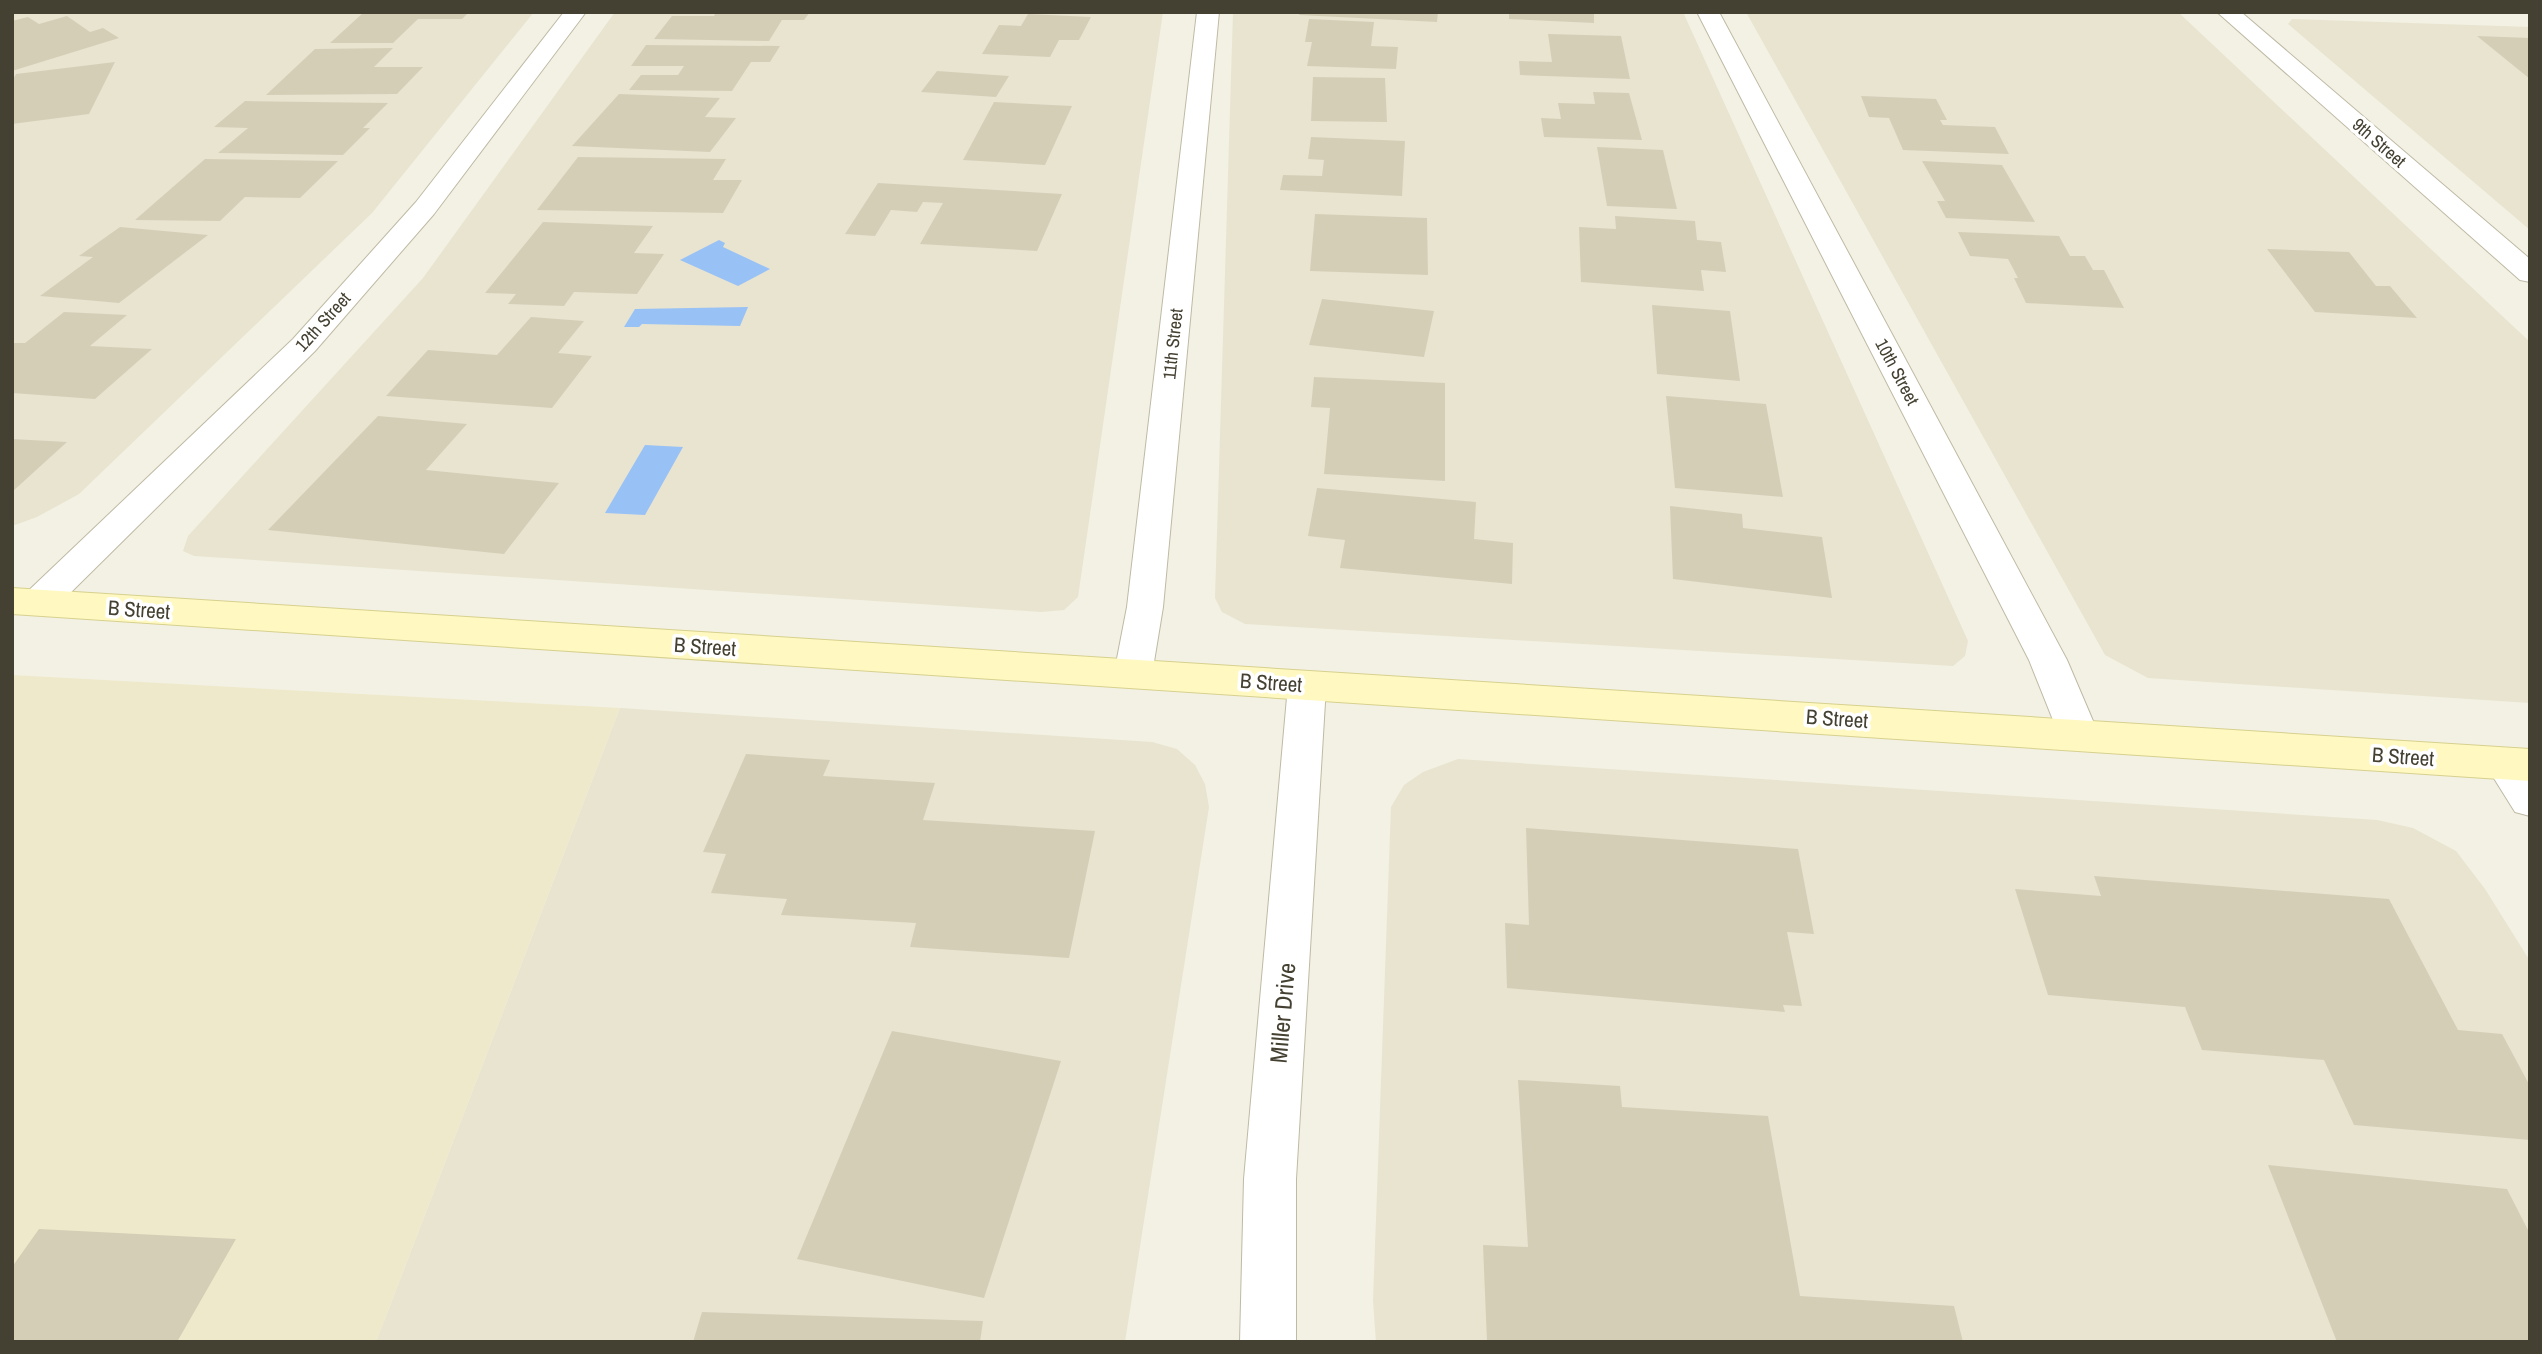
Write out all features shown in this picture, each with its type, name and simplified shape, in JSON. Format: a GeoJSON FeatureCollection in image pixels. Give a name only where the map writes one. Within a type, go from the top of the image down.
{"type":"FeatureCollection","features":[{"type":"Feature","properties":{"kind":"street","name":"12th Street"},"geometry":{"type":"LineString","coordinates":[[26,601],[304,345],[425,208],[575,12]]}},
{"type":"Feature","properties":{"kind":"street","name":"11th Street"},"geometry":{"type":"LineString","coordinates":[[1133,674],[1146,607],[1208,12]]}},
{"type":"Feature","properties":{"kind":"street","name":"10th Street"},"geometry":{"type":"LineString","coordinates":[[1708,12],[2048,660],[2079,735]]}},
{"type":"Feature","properties":{"kind":"street","name":"9th Street"},"geometry":{"type":"LineString","coordinates":[[2228,12],[2530,274]]}},
{"type":"Feature","properties":{"kind":"street","name":"B Street"},"geometry":{"type":"LineString","coordinates":[[26,601],[2517,764]]}},
{"type":"Feature","properties":{"kind":"street","name":"Miller Drive"},"geometry":{"type":"LineString","coordinates":[[1268,1342],[1270,1179],[1307,686]]}},
{"type":"Feature","properties":{"kind":"street"},"geometry":{"type":"LineString","coordinates":[[2517,764],[2530,800]]}},
{"type":"Feature","properties":{"kind":"shaded area"},"geometry":{"type":"Polygon","coordinates":[[[12,12],[534,12],[372,213],[79,494],[37,517],[12,526],[12,12]]]}},
{"type":"Feature","properties":{"kind":"shaded area"},"geometry":{"type":"Polygon","coordinates":[[[615,12],[1163,12],[1078,597],[1064,610],[1041,612],[194,556],[183,551],[188,536],[423,278],[615,12]]]}},
{"type":"Feature","properties":{"kind":"shaded area"},"geometry":{"type":"Polygon","coordinates":[[[1233,12],[1683,12],[1968,641],[1965,656],[1953,666],[1245,624],[1222,612],[1215,598],[1233,12]]]}},
{"type":"Feature","properties":{"kind":"shaded area"},"geometry":{"type":"Polygon","coordinates":[[[1746,12],[2178,12],[2530,342],[2530,703],[2148,678],[2105,655],[1746,12]]]}},
{"type":"Feature","properties":{"kind":"shaded area"},"geometry":{"type":"Polygon","coordinates":[[[2292,19],[2530,27],[2530,230],[2288,24],[2292,19]]]}},
{"type":"Feature","properties":{"kind":"shaded area"},"geometry":{"type":"Polygon","coordinates":[[[12,675],[620,708],[376,1342],[12,1342],[12,675]]]}},
{"type":"Feature","properties":{"kind":"shaded area"},"geometry":{"type":"Polygon","coordinates":[[[620,708],[1152,742],[1177,749],[1195,765],[1205,784],[1209,807],[1125,1342],[376,1342],[620,708]]]}},
{"type":"Feature","properties":{"kind":"shaded area"},"geometry":{"type":"Polygon","coordinates":[[[1458,759],[2377,820],[2413,828],[2456,851],[2485,889],[2530,961],[2530,1342],[1376,1342],[1373,1301],[1391,807],[1404,785],[1423,772],[1458,759]]]}},
{"type":"Feature","properties":{"kind":"water"},"geometry":{"type":"Polygon","coordinates":[[[719,240],[725,243],[723,247],[770,269],[738,286],[680,260],[719,240]]]}},
{"type":"Feature","properties":{"kind":"water"},"geometry":{"type":"Polygon","coordinates":[[[748,307],[740,326],[642,324],[639,327],[624,327],[635,309],[748,307]]]}},
{"type":"Feature","properties":{"kind":"water"},"geometry":{"type":"Polygon","coordinates":[[[645,445],[683,447],[645,515],[605,513],[645,445]]]}},
{"type":"Feature","properties":{"kind":"building"},"geometry":{"type":"Polygon","coordinates":[[[364,12],[469,12],[462,19],[418,19],[393,43],[330,43],[364,12]]]}},
{"type":"Feature","properties":{"kind":"building"},"geometry":{"type":"Polygon","coordinates":[[[716,12],[810,12],[804,20],[782,20],[769,41],[654,39],[672,16],[714,16],[716,12]]]}},
{"type":"Feature","properties":{"kind":"building"},"geometry":{"type":"Polygon","coordinates":[[[1300,12],[1438,12],[1437,22],[1299,15],[1300,12]]]}},
{"type":"Feature","properties":{"kind":"building"},"geometry":{"type":"Polygon","coordinates":[[[1509,12],[1594,12],[1594,23],[1509,19],[1509,12]]]}},
{"type":"Feature","properties":{"kind":"building"},"geometry":{"type":"Polygon","coordinates":[[[1028,14],[1091,17],[1079,40],[1059,40],[1050,57],[982,54],[999,25],[1021,26],[1028,14]]]}},
{"type":"Feature","properties":{"kind":"building"},"geometry":{"type":"Polygon","coordinates":[[[67,16],[90,32],[103,28],[119,38],[12,71],[12,21],[28,17],[39,24],[67,16]]]}},
{"type":"Feature","properties":{"kind":"building"},"geometry":{"type":"Polygon","coordinates":[[[1309,19],[1374,22],[1371,46],[1398,47],[1396,69],[1307,66],[1312,42],[1305,42],[1309,19]]]}},
{"type":"Feature","properties":{"kind":"building"},"geometry":{"type":"Polygon","coordinates":[[[1548,34],[1621,36],[1630,79],[1520,75],[1519,61],[1552,62],[1548,34]]]}},
{"type":"Feature","properties":{"kind":"building"},"geometry":{"type":"Polygon","coordinates":[[[2477,36],[2530,38],[2530,79],[2477,36]]]}},
{"type":"Feature","properties":{"kind":"building"},"geometry":{"type":"Polygon","coordinates":[[[646,45],[780,46],[770,62],[751,62],[732,91],[629,90],[641,75],[678,75],[684,66],[631,66],[646,45]]]}},
{"type":"Feature","properties":{"kind":"building"},"geometry":{"type":"Polygon","coordinates":[[[393,48],[374,67],[423,67],[397,94],[266,95],[315,49],[393,48]]]}},
{"type":"Feature","properties":{"kind":"building"},"geometry":{"type":"Polygon","coordinates":[[[115,62],[89,114],[12,124],[12,81],[16,74],[115,62]]]}},
{"type":"Feature","properties":{"kind":"building"},"geometry":{"type":"Polygon","coordinates":[[[937,71],[1009,76],[996,97],[921,92],[937,71]]]}},
{"type":"Feature","properties":{"kind":"building"},"geometry":{"type":"Polygon","coordinates":[[[1313,77],[1385,78],[1387,122],[1311,121],[1313,77]]]}},
{"type":"Feature","properties":{"kind":"building"},"geometry":{"type":"Polygon","coordinates":[[[1593,92],[1629,93],[1642,140],[1544,137],[1541,118],[1561,119],[1558,103],[1595,104],[1593,92]]]}},
{"type":"Feature","properties":{"kind":"building"},"geometry":{"type":"Polygon","coordinates":[[[619,94],[720,98],[705,117],[736,118],[710,152],[572,146],[619,94]]]}},
{"type":"Feature","properties":{"kind":"building"},"geometry":{"type":"Polygon","coordinates":[[[1861,96],[1936,99],[1947,120],[1940,120],[1943,125],[1995,127],[2009,154],[1903,150],[1889,118],[1869,117],[1861,96]]]}},
{"type":"Feature","properties":{"kind":"building"},"geometry":{"type":"Polygon","coordinates":[[[245,101],[388,103],[363,128],[370,128],[343,155],[218,153],[248,128],[214,127],[245,101]]]}},
{"type":"Feature","properties":{"kind":"building"},"geometry":{"type":"Polygon","coordinates":[[[994,102],[1072,106],[1045,165],[963,160],[994,102]]]}},
{"type":"Feature","properties":{"kind":"building"},"geometry":{"type":"Polygon","coordinates":[[[1311,137],[1405,141],[1402,196],[1280,190],[1283,175],[1322,176],[1324,160],[1308,159],[1311,137]]]}},
{"type":"Feature","properties":{"kind":"building"},"geometry":{"type":"Polygon","coordinates":[[[1597,147],[1663,150],[1677,209],[1607,206],[1597,147]]]}},
{"type":"Feature","properties":{"kind":"building"},"geometry":{"type":"Polygon","coordinates":[[[578,157],[726,159],[713,180],[742,180],[723,213],[537,210],[578,157]]]}},
{"type":"Feature","properties":{"kind":"building"},"geometry":{"type":"Polygon","coordinates":[[[205,159],[338,161],[300,198],[245,197],[220,221],[135,220],[205,159]]]}},
{"type":"Feature","properties":{"kind":"building"},"geometry":{"type":"Polygon","coordinates":[[[1922,161],[2002,165],[2035,222],[1946,218],[1937,201],[1945,201],[1922,161]]]}},
{"type":"Feature","properties":{"kind":"building"},"geometry":{"type":"Polygon","coordinates":[[[878,183],[1062,194],[1037,251],[920,244],[943,203],[923,202],[917,212],[891,210],[875,236],[845,234],[878,183]]]}},
{"type":"Feature","properties":{"kind":"building"},"geometry":{"type":"Polygon","coordinates":[[[1315,214],[1427,218],[1428,275],[1310,271],[1315,214]]]}},
{"type":"Feature","properties":{"kind":"building"},"geometry":{"type":"Polygon","coordinates":[[[1615,216],[1695,221],[1697,240],[1721,242],[1726,272],[1701,270],[1704,291],[1581,282],[1579,227],[1616,229],[1615,216]]]}},
{"type":"Feature","properties":{"kind":"building"},"geometry":{"type":"Polygon","coordinates":[[[543,222],[653,226],[634,253],[664,254],[637,294],[574,292],[564,306],[508,304],[516,294],[485,293],[543,222]]]}},
{"type":"Feature","properties":{"kind":"building"},"geometry":{"type":"Polygon","coordinates":[[[120,227],[208,235],[119,303],[40,296],[93,257],[79,256],[120,227]]]}},
{"type":"Feature","properties":{"kind":"building"},"geometry":{"type":"Polygon","coordinates":[[[1958,232],[2059,236],[2070,256],[2085,256],[2093,270],[2104,270],[2124,308],[2026,303],[2008,259],[1970,256],[1958,232]]]}},
{"type":"Feature","properties":{"kind":"building"},"geometry":{"type":"Polygon","coordinates":[[[2267,249],[2349,252],[2376,286],[2390,286],[2417,318],[2315,312],[2267,249]]]}},
{"type":"Feature","properties":{"kind":"building"},"geometry":{"type":"Polygon","coordinates":[[[1322,299],[1434,311],[1424,357],[1309,345],[1322,299]]]}},
{"type":"Feature","properties":{"kind":"building"},"geometry":{"type":"Polygon","coordinates":[[[1652,305],[1730,311],[1740,381],[1657,374],[1652,305]]]}},
{"type":"Feature","properties":{"kind":"building"},"geometry":{"type":"Polygon","coordinates":[[[64,312],[127,315],[90,346],[152,349],[95,399],[12,393],[12,343],[25,343],[64,312]]]}},
{"type":"Feature","properties":{"kind":"building"},"geometry":{"type":"Polygon","coordinates":[[[531,317],[584,321],[558,353],[592,356],[552,408],[386,396],[428,350],[497,355],[531,317]]]}},
{"type":"Feature","properties":{"kind":"building"},"geometry":{"type":"Polygon","coordinates":[[[1314,377],[1445,383],[1445,481],[1324,474],[1330,408],[1311,407],[1314,377]]]}},
{"type":"Feature","properties":{"kind":"building"},"geometry":{"type":"Polygon","coordinates":[[[1666,396],[1766,404],[1783,497],[1675,488],[1666,396]]]}},
{"type":"Feature","properties":{"kind":"building"},"geometry":{"type":"Polygon","coordinates":[[[378,416],[467,424],[426,470],[559,483],[504,554],[268,530],[378,416]]]}},
{"type":"Feature","properties":{"kind":"building"},"geometry":{"type":"Polygon","coordinates":[[[12,439],[67,442],[12,492],[12,439]]]}},
{"type":"Feature","properties":{"kind":"building"},"geometry":{"type":"Polygon","coordinates":[[[1317,488],[1476,502],[1474,539],[1513,543],[1512,584],[1340,568],[1345,540],[1308,536],[1317,488]]]}},
{"type":"Feature","properties":{"kind":"building"},"geometry":{"type":"Polygon","coordinates":[[[1670,506],[1742,514],[1743,528],[1822,537],[1832,598],[1673,579],[1670,506]]]}},
{"type":"Feature","properties":{"kind":"building"},"geometry":{"type":"Polygon","coordinates":[[[746,754],[830,760],[823,776],[935,783],[923,820],[1095,831],[1069,958],[910,947],[916,923],[781,915],[787,899],[711,893],[726,854],[703,852],[746,754]]]}},
{"type":"Feature","properties":{"kind":"building"},"geometry":{"type":"Polygon","coordinates":[[[1526,828],[1798,849],[1814,934],[1787,932],[1802,1006],[1783,1005],[1785,1012],[1507,988],[1505,923],[1529,925],[1526,828]]]}},
{"type":"Feature","properties":{"kind":"building"},"geometry":{"type":"Polygon","coordinates":[[[2094,876],[2389,899],[2458,1030],[2502,1034],[2530,1086],[2530,1140],[2354,1125],[2324,1060],[2202,1050],[2185,1007],[2048,995],[2015,889],[2101,896],[2094,876]]]}},
{"type":"Feature","properties":{"kind":"building"},"geometry":{"type":"Polygon","coordinates":[[[892,1031],[1061,1061],[984,1298],[797,1259],[892,1031]]]}},
{"type":"Feature","properties":{"kind":"building"},"geometry":{"type":"Polygon","coordinates":[[[1518,1080],[1620,1086],[1622,1107],[1768,1116],[1800,1296],[1954,1306],[1963,1342],[1487,1342],[1483,1245],[1528,1247],[1518,1080]]]}},
{"type":"Feature","properties":{"kind":"building"},"geometry":{"type":"Polygon","coordinates":[[[2268,1165],[2507,1189],[2530,1234],[2530,1342],[2337,1342],[2268,1165]]]}},
{"type":"Feature","properties":{"kind":"building"},"geometry":{"type":"Polygon","coordinates":[[[39,1229],[236,1239],[177,1342],[12,1342],[12,1267],[39,1229]]]}},
{"type":"Feature","properties":{"kind":"building"},"geometry":{"type":"Polygon","coordinates":[[[702,1312],[983,1321],[980,1342],[693,1342],[702,1312]]]}}]}
